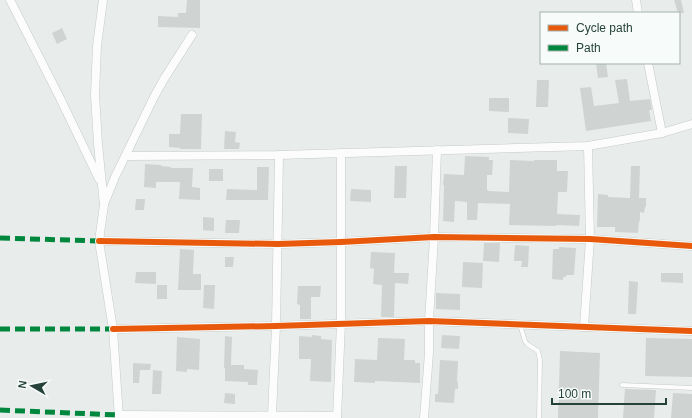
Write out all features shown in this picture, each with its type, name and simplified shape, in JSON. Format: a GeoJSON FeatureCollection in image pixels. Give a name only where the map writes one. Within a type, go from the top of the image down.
{"type":"FeatureCollection","features":[{"type":"Feature","properties":{"kind":"street"},"geometry":{"type":"LineString","coordinates":[[10,0],[102,185]]}},
{"type":"Feature","properties":{"kind":"street"},"geometry":{"type":"LineString","coordinates":[[103,0],[97,46],[95,95],[104,205]]}},
{"type":"Feature","properties":{"kind":"street"},"geometry":{"type":"LineString","coordinates":[[636,0],[638,12]]}},
{"type":"Feature","properties":{"kind":"street"},"geometry":{"type":"LineString","coordinates":[[192,35],[154,97],[115,177],[104,205],[99,241],[112,328],[119,416],[337,417],[341,323],[341,153]]}},
{"type":"Feature","properties":{"kind":"street"},"geometry":{"type":"LineString","coordinates":[[648,64],[662,133]]}},
{"type":"Feature","properties":{"kind":"street"},"geometry":{"type":"LineString","coordinates":[[126,156],[280,155],[588,146],[662,133],[692,124]]}},
{"type":"Feature","properties":{"kind":"street"},"geometry":{"type":"LineString","coordinates":[[584,327],[590,239],[588,146]]}},
{"type":"Feature","properties":{"kind":"street"},"geometry":{"type":"LineString","coordinates":[[424,418],[429,353],[429,321],[437,150]]}},
{"type":"Feature","properties":{"kind":"street"},"geometry":{"type":"LineString","coordinates":[[272,416],[276,326],[280,155]]}},
{"type":"Feature","properties":{"kind":"street"},"geometry":{"type":"LineString","coordinates":[[99,241],[278,244],[434,237],[590,239],[692,246]]}},
{"type":"Feature","properties":{"kind":"street"},"geometry":{"type":"LineString","coordinates":[[112,328],[276,326],[429,321],[692,331]]}},
{"type":"Feature","properties":{"kind":"lane"},"geometry":{"type":"LineString","coordinates":[[520,325],[525,341],[538,351],[540,360],[539,418]]}},
{"type":"Feature","properties":{"kind":"lane"},"geometry":{"type":"LineString","coordinates":[[622,385],[692,388]]}},
{"type":"Feature","properties":{"kind":"building"},"geometry":{"type":"Polygon","coordinates":[[[187,0],[200,0],[200,28],[158,27],[158,16],[178,17],[178,13],[186,13],[187,0]]]}},
{"type":"Feature","properties":{"kind":"building"},"geometry":{"type":"Polygon","coordinates":[[[674,0],[681,0],[684,13],[678,12],[674,0]]]}},
{"type":"Feature","properties":{"kind":"building"},"geometry":{"type":"Polygon","coordinates":[[[62,28],[67,39],[57,44],[52,33],[62,28]]]}},
{"type":"Feature","properties":{"kind":"building"},"geometry":{"type":"Polygon","coordinates":[[[596,64],[606,64],[608,77],[598,78],[596,64]]]}},
{"type":"Feature","properties":{"kind":"building"},"geometry":{"type":"Polygon","coordinates":[[[627,79],[630,101],[650,99],[652,110],[649,110],[651,121],[586,131],[580,88],[591,87],[594,106],[619,103],[615,80],[627,79]]]}},
{"type":"Feature","properties":{"kind":"building"},"geometry":{"type":"Polygon","coordinates":[[[537,80],[549,80],[548,107],[536,107],[537,80]]]}},
{"type":"Feature","properties":{"kind":"building"},"geometry":{"type":"Polygon","coordinates":[[[489,98],[509,98],[509,112],[489,111],[489,98]]]}},
{"type":"Feature","properties":{"kind":"building"},"geometry":{"type":"Polygon","coordinates":[[[181,114],[202,114],[201,149],[180,149],[169,147],[169,134],[180,134],[181,114]]]}},
{"type":"Feature","properties":{"kind":"building"},"geometry":{"type":"Polygon","coordinates":[[[508,118],[529,119],[528,134],[508,133],[508,118]]]}},
{"type":"Feature","properties":{"kind":"building"},"geometry":{"type":"Polygon","coordinates":[[[225,131],[236,132],[235,142],[240,143],[239,149],[224,149],[225,131]]]}},
{"type":"Feature","properties":{"kind":"building"},"geometry":{"type":"Polygon","coordinates":[[[465,156],[489,157],[489,160],[493,160],[492,175],[487,175],[487,190],[509,192],[510,160],[557,160],[557,171],[568,171],[567,192],[558,192],[557,214],[580,215],[579,226],[509,225],[510,204],[478,203],[477,220],[467,220],[467,202],[455,201],[454,222],[443,221],[444,174],[464,175],[465,156]]]}},
{"type":"Feature","properties":{"kind":"building"},"geometry":{"type":"Polygon","coordinates":[[[145,164],[161,165],[171,168],[193,168],[192,187],[200,188],[200,200],[179,199],[180,182],[156,182],[156,188],[144,187],[145,164]]]}},
{"type":"Feature","properties":{"kind":"building"},"geometry":{"type":"Polygon","coordinates":[[[395,166],[407,166],[406,198],[394,198],[395,166]]]}},
{"type":"Feature","properties":{"kind":"building"},"geometry":{"type":"Polygon","coordinates":[[[631,166],[640,166],[639,198],[646,198],[644,213],[640,212],[638,233],[615,232],[615,227],[597,227],[598,194],[608,195],[608,197],[630,198],[631,166]]]}},
{"type":"Feature","properties":{"kind":"building"},"geometry":{"type":"Polygon","coordinates":[[[257,167],[269,167],[268,200],[226,200],[227,189],[257,190],[257,167]]]}},
{"type":"Feature","properties":{"kind":"building"},"geometry":{"type":"Polygon","coordinates":[[[209,169],[223,169],[223,181],[209,181],[209,169]]]}},
{"type":"Feature","properties":{"kind":"building"},"geometry":{"type":"Polygon","coordinates":[[[351,189],[371,190],[371,202],[350,201],[351,189]]]}},
{"type":"Feature","properties":{"kind":"building"},"geometry":{"type":"Polygon","coordinates":[[[136,199],[145,199],[144,210],[135,210],[136,199]]]}},
{"type":"Feature","properties":{"kind":"building"},"geometry":{"type":"Polygon","coordinates":[[[203,217],[214,218],[214,231],[203,230],[203,217]]]}},
{"type":"Feature","properties":{"kind":"building"},"geometry":{"type":"Polygon","coordinates":[[[226,220],[240,220],[239,233],[225,233],[226,220]]]}},
{"type":"Feature","properties":{"kind":"building"},"geometry":{"type":"Polygon","coordinates":[[[484,243],[500,243],[499,262],[483,261],[484,243]]]}},
{"type":"Feature","properties":{"kind":"building"},"geometry":{"type":"Polygon","coordinates":[[[515,245],[529,246],[528,267],[521,267],[522,261],[514,261],[515,245]]]}},
{"type":"Feature","properties":{"kind":"building"},"geometry":{"type":"Polygon","coordinates":[[[559,247],[576,248],[574,275],[566,275],[566,277],[563,277],[563,280],[552,279],[553,249],[559,249],[559,247]]]}},
{"type":"Feature","properties":{"kind":"building"},"geometry":{"type":"Polygon","coordinates":[[[180,249],[194,250],[193,274],[201,274],[201,290],[178,290],[180,249]]]}},
{"type":"Feature","properties":{"kind":"building"},"geometry":{"type":"Polygon","coordinates":[[[371,252],[395,253],[394,273],[409,273],[408,284],[395,283],[394,317],[381,317],[382,285],[373,284],[374,269],[370,268],[371,252]]]}},
{"type":"Feature","properties":{"kind":"building"},"geometry":{"type":"Polygon","coordinates":[[[225,257],[234,257],[233,267],[225,267],[225,257]]]}},
{"type":"Feature","properties":{"kind":"building"},"geometry":{"type":"Polygon","coordinates":[[[463,262],[483,263],[482,288],[462,287],[463,262]]]}},
{"type":"Feature","properties":{"kind":"building"},"geometry":{"type":"Polygon","coordinates":[[[136,272],[156,272],[156,284],[135,283],[136,272]]]}},
{"type":"Feature","properties":{"kind":"building"},"geometry":{"type":"Polygon","coordinates":[[[661,273],[683,273],[683,283],[661,282],[661,273]]]}},
{"type":"Feature","properties":{"kind":"building"},"geometry":{"type":"Polygon","coordinates":[[[629,281],[638,282],[636,314],[628,314],[629,281]]]}},
{"type":"Feature","properties":{"kind":"building"},"geometry":{"type":"Polygon","coordinates":[[[157,285],[167,285],[167,299],[157,299],[157,285]]]}},
{"type":"Feature","properties":{"kind":"building"},"geometry":{"type":"Polygon","coordinates":[[[204,285],[215,285],[214,309],[203,308],[204,285]]]}},
{"type":"Feature","properties":{"kind":"building"},"geometry":{"type":"Polygon","coordinates":[[[298,286],[321,286],[320,297],[311,297],[311,319],[300,319],[300,305],[297,304],[298,286]]]}},
{"type":"Feature","properties":{"kind":"building"},"geometry":{"type":"Polygon","coordinates":[[[436,293],[460,294],[460,310],[436,309],[436,293]]]}},
{"type":"Feature","properties":{"kind":"building"},"geometry":{"type":"Polygon","coordinates":[[[312,335],[321,336],[321,339],[332,340],[331,382],[310,381],[311,359],[299,359],[299,336],[312,337],[312,335]]]}},
{"type":"Feature","properties":{"kind":"building"},"geometry":{"type":"Polygon","coordinates":[[[442,335],[460,336],[459,349],[441,348],[442,335]]]}},
{"type":"Feature","properties":{"kind":"building"},"geometry":{"type":"Polygon","coordinates":[[[225,336],[232,337],[231,365],[244,365],[244,369],[258,370],[257,385],[248,385],[248,382],[225,381],[225,336]]]}},
{"type":"Feature","properties":{"kind":"building"},"geometry":{"type":"Polygon","coordinates":[[[177,337],[200,339],[199,370],[187,369],[187,372],[176,371],[177,337]]]}},
{"type":"Feature","properties":{"kind":"building"},"geometry":{"type":"Polygon","coordinates":[[[378,338],[405,339],[404,360],[415,360],[415,363],[420,363],[420,383],[375,381],[375,383],[354,382],[355,359],[377,360],[378,338]]]}},
{"type":"Feature","properties":{"kind":"building"},"geometry":{"type":"Polygon","coordinates":[[[646,338],[692,339],[692,377],[645,376],[646,338]]]}},
{"type":"Feature","properties":{"kind":"building"},"geometry":{"type":"Polygon","coordinates":[[[560,351],[600,353],[598,418],[558,418],[560,351]]]}},
{"type":"Feature","properties":{"kind":"building"},"geometry":{"type":"Polygon","coordinates":[[[440,360],[458,361],[458,389],[455,389],[454,403],[435,402],[435,394],[438,394],[440,360]]]}},
{"type":"Feature","properties":{"kind":"building"},"geometry":{"type":"Polygon","coordinates":[[[133,363],[151,364],[150,370],[140,370],[139,383],[133,383],[133,363]]]}},
{"type":"Feature","properties":{"kind":"building"},"geometry":{"type":"Polygon","coordinates":[[[153,370],[162,371],[161,394],[152,394],[153,370]]]}},
{"type":"Feature","properties":{"kind":"building"},"geometry":{"type":"Polygon","coordinates":[[[625,389],[656,390],[654,418],[623,418],[625,389]]]}},
{"type":"Feature","properties":{"kind":"building"},"geometry":{"type":"Polygon","coordinates":[[[225,393],[235,394],[235,404],[224,403],[225,393]]]}},
{"type":"Feature","properties":{"kind":"building"},"geometry":{"type":"Polygon","coordinates":[[[673,393],[692,394],[692,418],[671,418],[673,393]]]}},
{"type":"Feature","properties":{"kind":"marked path"},"geometry":{"type":"LineString","coordinates":[[0,238],[99,241]]}},
{"type":"Feature","properties":{"kind":"marked path"},"geometry":{"type":"LineString","coordinates":[[0,329],[113,329]]}},
{"type":"Feature","properties":{"kind":"marked path"},"geometry":{"type":"LineString","coordinates":[[0,410],[119,415]]}},
{"type":"Feature","properties":{"kind":"cycle path"},"geometry":{"type":"LineString","coordinates":[[99,241],[278,244],[434,237],[590,239],[692,246]]}},
{"type":"Feature","properties":{"kind":"cycle path"},"geometry":{"type":"LineString","coordinates":[[113,329],[429,321],[692,331]]}}]}
